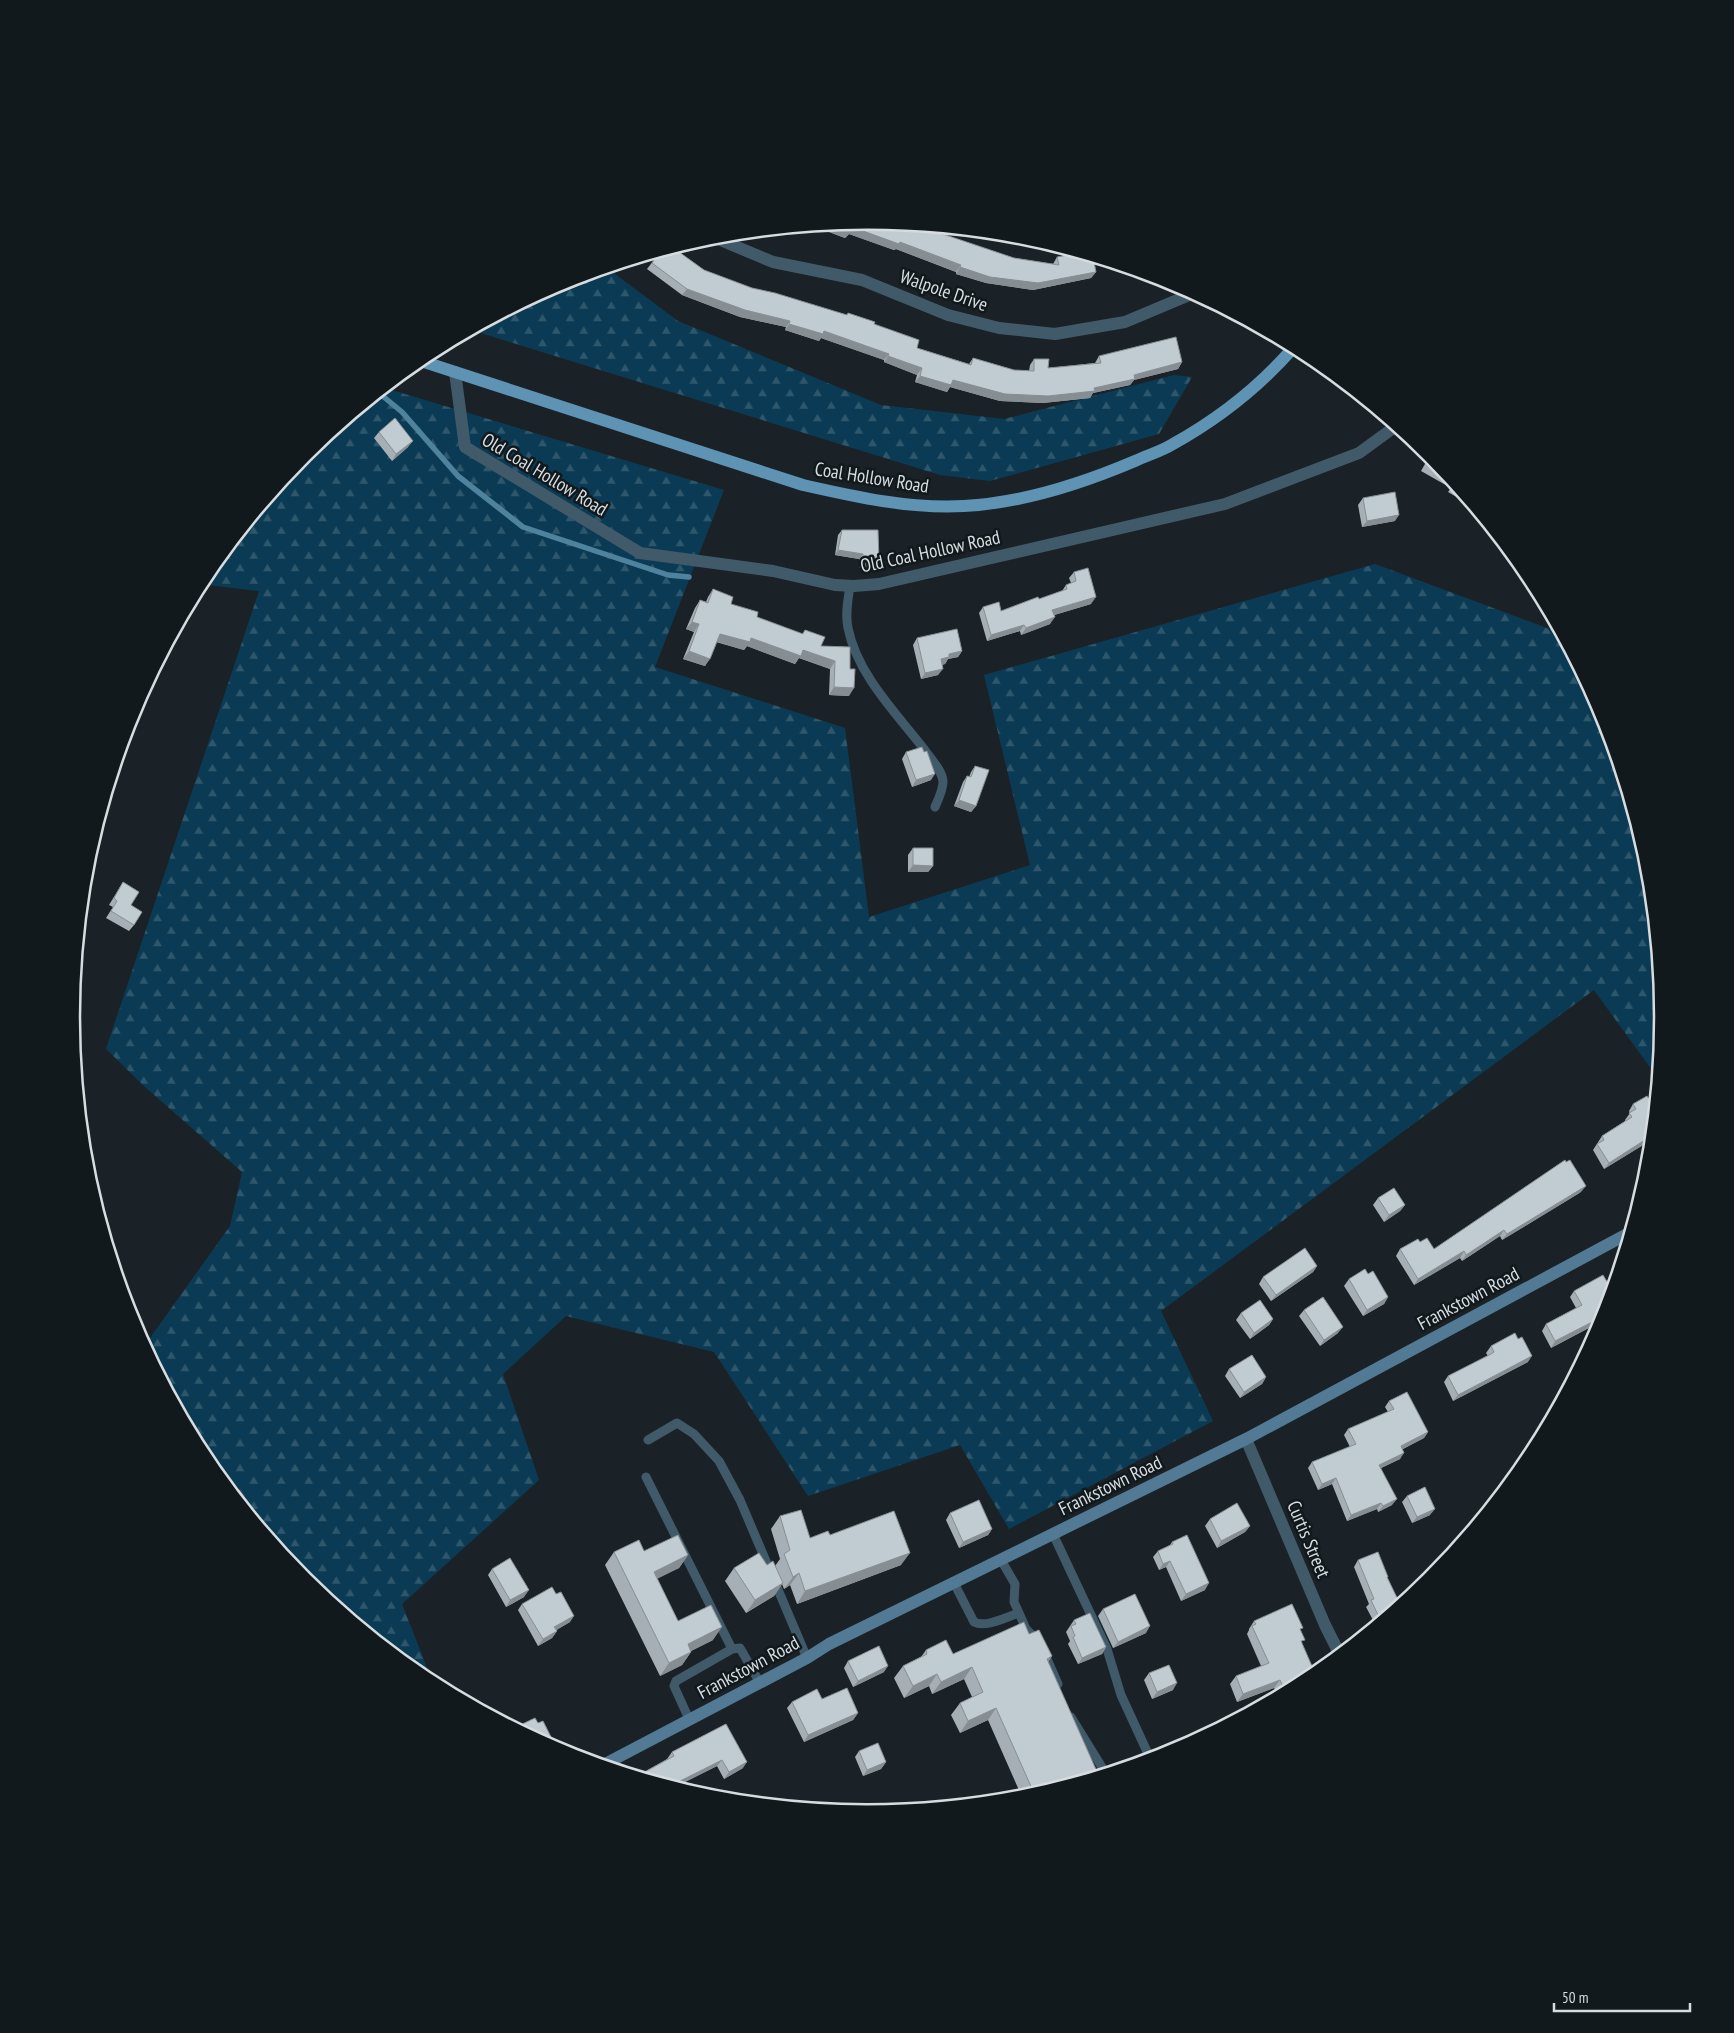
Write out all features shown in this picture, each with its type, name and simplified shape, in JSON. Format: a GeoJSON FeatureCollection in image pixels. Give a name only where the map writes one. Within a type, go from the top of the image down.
{"type":"FeatureCollection","features":[{"type":"Feature","properties":{"kind":"main road","name":"Coal Hollow Road"},"geometry":{"type":"LineString","coordinates":[[428,363],[803,485],[857,498],[916,506],[964,506],[1016,500],[1074,484],[1172,445],[1218,416],[1254,387],[1288,352]]}},
{"type":"Feature","properties":{"kind":"main road","name":"Frankstown Road"},"geometry":{"type":"LineString","coordinates":[[611,1761],[807,1658],[829,1644],[1246,1439],[1622,1237]]}},
{"type":"Feature","properties":{"kind":"street","name":"Walpole Drive"},"geometry":{"type":"LineString","coordinates":[[727,243],[773,262],[862,280],[948,315],[999,328],[1055,334],[1125,322],[1185,297]]}},
{"type":"Feature","properties":{"kind":"street","name":"Old Coal Hollow Road"},"geometry":{"type":"LineString","coordinates":[[455,372],[465,447],[640,553],[773,571],[835,585],[850,586],[879,584],[1225,504],[1359,453],[1391,430]]}},
{"type":"Feature","properties":{"kind":"street","name":"Curtis Street"},"geometry":{"type":"LineString","coordinates":[[1246,1439],[1336,1648]]}},
{"type":"Feature","properties":{"kind":"lane"},"geometry":{"type":"LineString","coordinates":[[850,586],[847,619],[851,640],[862,665],[874,684],[927,753],[941,776],[943,781],[936,807]]}},
{"type":"Feature","properties":{"kind":"lane"},"geometry":{"type":"LineString","coordinates":[[648,1440],[677,1423],[694,1434],[719,1461],[740,1500],[807,1658]]}},
{"type":"Feature","properties":{"kind":"lane"},"geometry":{"type":"LineString","coordinates":[[646,1477],[732,1649]]}},
{"type":"Feature","properties":{"kind":"lane"},"geometry":{"type":"LineString","coordinates":[[1053,1534],[1107,1649],[1121,1695],[1147,1752]]}},
{"type":"Feature","properties":{"kind":"lane"},"geometry":{"type":"LineString","coordinates":[[1001,1560],[1015,1584],[1014,1602],[1018,1613],[1026,1629],[1041,1643],[1061,1693]]}},
{"type":"Feature","properties":{"kind":"lane"},"geometry":{"type":"LineString","coordinates":[[954,1583],[974,1622],[984,1624],[1018,1613]]}},
{"type":"Feature","properties":{"kind":"lane"},"geometry":{"type":"LineString","coordinates":[[689,1719],[674,1686],[676,1681],[732,1649],[740,1648],[760,1682]]}},
{"type":"Feature","properties":{"kind":"lane"},"geometry":{"type":"LineString","coordinates":[[1068,1709],[1103,1767]]}},
{"type":"Feature","properties":{"kind":"green space"},"geometry":{"type":"Polygon","coordinates":[[[612,272],[678,321],[881,405],[1004,419],[1174,375],[1192,377],[1159,434],[990,481],[940,475],[479,332],[566,289],[612,272]]]}},
{"type":"Feature","properties":{"kind":"green space"},"geometry":{"type":"Polygon","coordinates":[[[391,390],[724,490],[655,667],[845,728],[869,917],[1030,865],[984,675],[1375,564],[1553,630],[1573,668],[1594,715],[1627,813],[1639,863],[1652,965],[1654,1017],[1652,1070],[1594,990],[1161,1311],[1213,1421],[1009,1529],[960,1445],[808,1496],[714,1352],[566,1316],[503,1374],[539,1480],[402,1604],[428,1669],[388,1641],[348,1608],[275,1535],[243,1496],[213,1454],[185,1410],[149,1339],[230,1226],[242,1172],[145,1087],[106,1049],[259,591],[209,585],[243,537],[275,498],[348,425],[391,390]]]}},
{"type":"Feature","properties":{"kind":"building"},"geometry":{"type":"Polygon","coordinates":[[[861,230],[940,233],[1014,258],[1059,265],[1057,257],[1067,255],[1094,263],[1096,272],[1038,283],[990,277],[960,267],[961,265],[900,242],[899,244],[861,230]]]}},
{"type":"Feature","properties":{"kind":"building"},"geometry":{"type":"Polygon","coordinates":[[[680,252],[704,270],[752,288],[875,322],[874,324],[919,340],[917,348],[971,365],[973,358],[1014,370],[1034,371],[1034,359],[1049,359],[1048,368],[1101,363],[1099,356],[1176,337],[1182,362],[1134,375],[1135,379],[1094,388],[1095,391],[1048,396],[1005,394],[953,380],[951,385],[920,376],[922,368],[888,356],[889,354],[824,331],[823,334],[789,324],[790,321],[745,310],[687,289],[652,263],[655,258],[680,252]]]}},
{"type":"Feature","properties":{"kind":"building"},"geometry":{"type":"Polygon","coordinates":[[[395,418],[413,441],[396,454],[379,432],[395,418]]]}},
{"type":"Feature","properties":{"kind":"building"},"geometry":{"type":"Polygon","coordinates":[[[1395,492],[1399,515],[1367,521],[1363,498],[1395,492]]]}},
{"type":"Feature","properties":{"kind":"building"},"geometry":{"type":"Polygon","coordinates":[[[842,530],[878,530],[879,562],[863,563],[863,554],[838,550],[842,530]]]}},
{"type":"Feature","properties":{"kind":"building"},"geometry":{"type":"Polygon","coordinates":[[[1088,568],[1096,597],[1052,610],[1055,617],[1026,628],[1024,625],[991,635],[983,607],[999,602],[1001,611],[1038,597],[1039,599],[1067,589],[1066,585],[1076,581],[1074,572],[1088,568]]]}},
{"type":"Feature","properties":{"kind":"building"},"geometry":{"type":"Polygon","coordinates":[[[713,589],[733,597],[731,604],[758,612],[757,617],[803,634],[805,630],[825,637],[821,646],[850,647],[850,669],[855,669],[854,688],[834,687],[835,661],[803,650],[801,656],[751,638],[750,642],[720,634],[710,659],[689,651],[699,624],[692,622],[700,600],[708,603],[713,589]]]}},
{"type":"Feature","properties":{"kind":"building"},"geometry":{"type":"Polygon","coordinates":[[[957,629],[962,651],[949,654],[949,657],[941,659],[943,669],[925,673],[917,638],[957,629]]]}},
{"type":"Feature","properties":{"kind":"building"},"geometry":{"type":"Polygon","coordinates":[[[922,747],[924,752],[927,751],[935,774],[916,780],[906,752],[922,747]]]}},
{"type":"Feature","properties":{"kind":"building"},"geometry":{"type":"Polygon","coordinates":[[[975,766],[989,770],[976,806],[959,800],[967,776],[971,777],[975,766]]]}},
{"type":"Feature","properties":{"kind":"building"},"geometry":{"type":"Polygon","coordinates":[[[913,848],[933,848],[933,866],[913,865],[913,848]]]}},
{"type":"Feature","properties":{"kind":"building"},"geometry":{"type":"Polygon","coordinates":[[[123,882],[139,892],[131,905],[142,912],[134,925],[111,911],[117,901],[114,898],[123,882]]]}},
{"type":"Feature","properties":{"kind":"building"},"geometry":{"type":"Polygon","coordinates":[[[1647,1096],[1649,1099],[1644,1141],[1609,1163],[1597,1144],[1604,1140],[1602,1136],[1632,1117],[1629,1113],[1636,1109],[1633,1104],[1647,1096]]]}},
{"type":"Feature","properties":{"kind":"building"},"geometry":{"type":"Polygon","coordinates":[[[1565,1160],[1566,1162],[1570,1160],[1586,1186],[1507,1234],[1504,1230],[1466,1255],[1464,1251],[1418,1279],[1400,1249],[1418,1239],[1420,1242],[1427,1238],[1434,1249],[1565,1160]]]}},
{"type":"Feature","properties":{"kind":"building"},"geometry":{"type":"Polygon","coordinates":[[[1394,1188],[1405,1205],[1389,1215],[1378,1198],[1394,1188]]]}},
{"type":"Feature","properties":{"kind":"building"},"geometry":{"type":"Polygon","coordinates":[[[1305,1248],[1317,1266],[1276,1295],[1263,1277],[1305,1248]]]}},
{"type":"Feature","properties":{"kind":"building"},"geometry":{"type":"Polygon","coordinates":[[[1365,1269],[1368,1274],[1373,1271],[1388,1297],[1367,1310],[1349,1279],[1365,1269]]]}},
{"type":"Feature","properties":{"kind":"building"},"geometry":{"type":"Polygon","coordinates":[[[1603,1275],[1607,1282],[1592,1322],[1555,1341],[1546,1324],[1582,1305],[1574,1291],[1603,1275]]]}},
{"type":"Feature","properties":{"kind":"building"},"geometry":{"type":"Polygon","coordinates":[[[1323,1297],[1343,1327],[1324,1340],[1304,1310],[1323,1297]]]}},
{"type":"Feature","properties":{"kind":"building"},"geometry":{"type":"Polygon","coordinates":[[[1260,1300],[1273,1319],[1254,1333],[1241,1313],[1260,1300]]]}},
{"type":"Feature","properties":{"kind":"building"},"geometry":{"type":"Polygon","coordinates":[[[1515,1333],[1518,1339],[1522,1337],[1532,1356],[1458,1395],[1448,1376],[1491,1354],[1494,1352],[1491,1346],[1515,1333]]]}},
{"type":"Feature","properties":{"kind":"building"},"geometry":{"type":"Polygon","coordinates":[[[1252,1355],[1266,1377],[1244,1392],[1229,1369],[1252,1355]]]}},
{"type":"Feature","properties":{"kind":"building"},"geometry":{"type":"Polygon","coordinates":[[[1407,1392],[1428,1432],[1401,1446],[1404,1453],[1379,1465],[1397,1499],[1383,1506],[1381,1503],[1351,1515],[1336,1478],[1322,1484],[1312,1462],[1356,1444],[1348,1429],[1394,1409],[1389,1401],[1407,1392]]]}},
{"type":"Feature","properties":{"kind":"building"},"geometry":{"type":"Polygon","coordinates":[[[1425,1487],[1435,1509],[1417,1517],[1407,1496],[1425,1487]]]}},
{"type":"Feature","properties":{"kind":"building"},"geometry":{"type":"Polygon","coordinates":[[[979,1500],[992,1529],[963,1542],[950,1513],[979,1500]]]}},
{"type":"Feature","properties":{"kind":"building"},"geometry":{"type":"Polygon","coordinates":[[[1237,1503],[1250,1526],[1221,1541],[1210,1519],[1237,1503]]]}},
{"type":"Feature","properties":{"kind":"building"},"geometry":{"type":"Polygon","coordinates":[[[801,1510],[810,1538],[828,1531],[830,1535],[894,1511],[910,1553],[805,1591],[799,1573],[793,1577],[784,1554],[790,1550],[780,1516],[801,1510]]]}},
{"type":"Feature","properties":{"kind":"building"},"geometry":{"type":"Polygon","coordinates":[[[678,1535],[688,1555],[654,1572],[678,1621],[711,1605],[722,1627],[688,1644],[691,1652],[669,1663],[614,1552],[639,1540],[644,1551],[678,1535]]]}},
{"type":"Feature","properties":{"kind":"building"},"geometry":{"type":"Polygon","coordinates":[[[1187,1535],[1209,1583],[1186,1594],[1170,1561],[1163,1564],[1158,1551],[1187,1535]]]}},
{"type":"Feature","properties":{"kind":"building"},"geometry":{"type":"Polygon","coordinates":[[[1378,1552],[1397,1598],[1378,1615],[1371,1600],[1374,1599],[1358,1560],[1378,1552]]]}},
{"type":"Feature","properties":{"kind":"building"},"geometry":{"type":"Polygon","coordinates":[[[759,1553],[767,1565],[773,1561],[783,1583],[755,1600],[734,1568],[759,1553]]]}},
{"type":"Feature","properties":{"kind":"building"},"geometry":{"type":"Polygon","coordinates":[[[510,1558],[529,1590],[510,1600],[492,1569],[510,1558]]]}},
{"type":"Feature","properties":{"kind":"building"},"geometry":{"type":"Polygon","coordinates":[[[552,1587],[556,1594],[561,1592],[574,1616],[554,1627],[557,1631],[543,1639],[522,1604],[552,1587]]]}},
{"type":"Feature","properties":{"kind":"building"},"geometry":{"type":"Polygon","coordinates":[[[1135,1594],[1150,1626],[1118,1642],[1103,1609],[1135,1594]]]}},
{"type":"Feature","properties":{"kind":"building"},"geometry":{"type":"Polygon","coordinates":[[[1292,1604],[1303,1628],[1300,1629],[1305,1640],[1301,1641],[1312,1665],[1282,1684],[1280,1680],[1243,1694],[1236,1676],[1269,1663],[1252,1626],[1256,1624],[1254,1621],[1292,1604]]]}},
{"type":"Feature","properties":{"kind":"building"},"geometry":{"type":"Polygon","coordinates":[[[1090,1613],[1106,1647],[1082,1658],[1073,1637],[1075,1636],[1071,1626],[1076,1624],[1074,1620],[1090,1613]]]}},
{"type":"Feature","properties":{"kind":"building"},"geometry":{"type":"Polygon","coordinates":[[[1024,1622],[1029,1634],[1039,1630],[1052,1656],[1047,1659],[1096,1769],[1031,1786],[996,1708],[968,1721],[960,1703],[983,1692],[972,1667],[941,1682],[937,1674],[913,1686],[903,1666],[927,1654],[926,1650],[946,1640],[953,1654],[1024,1622]]]}},
{"type":"Feature","properties":{"kind":"building"},"geometry":{"type":"Polygon","coordinates":[[[879,1646],[888,1666],[858,1681],[848,1661],[879,1646]]]}},
{"type":"Feature","properties":{"kind":"building"},"geometry":{"type":"Polygon","coordinates":[[[1169,1665],[1177,1683],[1157,1692],[1149,1673],[1169,1665]]]}},
{"type":"Feature","properties":{"kind":"building"},"geometry":{"type":"Polygon","coordinates":[[[847,1688],[858,1713],[808,1735],[792,1702],[817,1689],[822,1699],[847,1688]]]}},
{"type":"Feature","properties":{"kind":"building"},"geometry":{"type":"Polygon","coordinates":[[[535,1718],[538,1723],[543,1721],[551,1737],[523,1724],[535,1718]]]}},
{"type":"Feature","properties":{"kind":"building"},"geometry":{"type":"Polygon","coordinates":[[[726,1724],[747,1762],[729,1772],[722,1760],[680,1781],[645,1772],[674,1756],[672,1752],[726,1724]]]}},
{"type":"Feature","properties":{"kind":"building"},"geometry":{"type":"Polygon","coordinates":[[[878,1743],[886,1762],[867,1770],[859,1751],[878,1743]]]}},
{"type":"Feature","properties":{"kind":"waterway"},"geometry":{"type":"LineString","coordinates":[[383,396],[402,412],[458,476],[523,527],[668,575],[689,577]]}}]}
